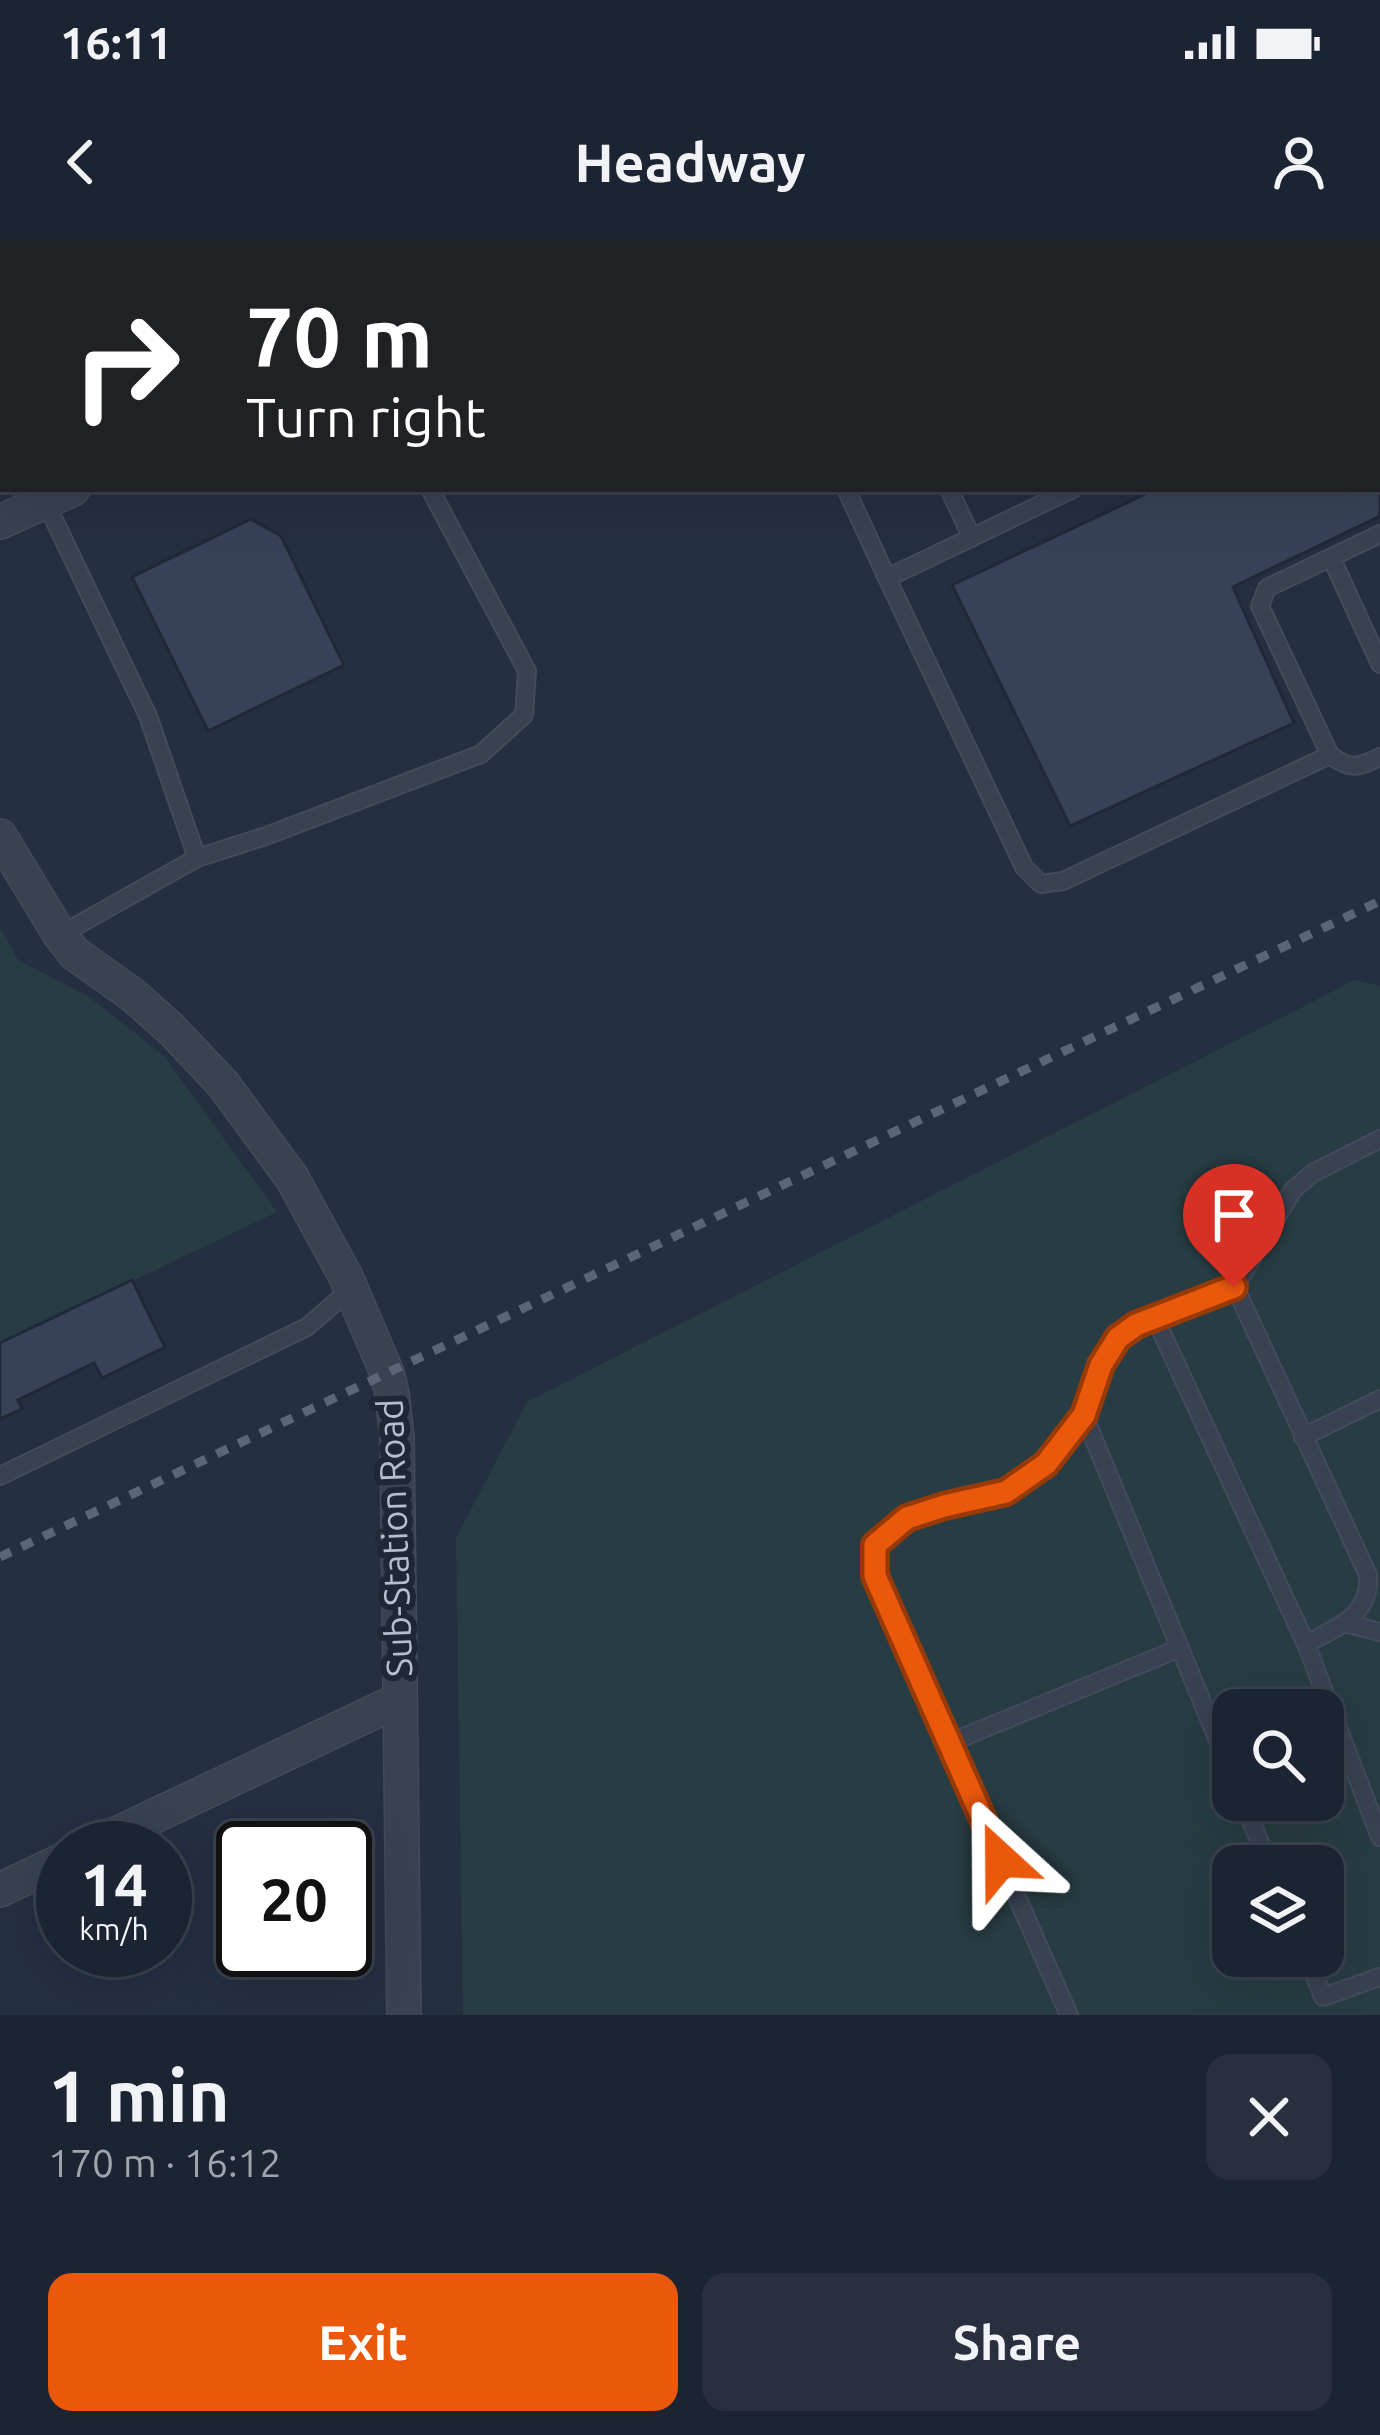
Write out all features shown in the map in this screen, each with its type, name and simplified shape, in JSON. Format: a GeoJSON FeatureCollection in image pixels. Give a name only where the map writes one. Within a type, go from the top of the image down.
{"type":"FeatureCollection","features":[{"type":"Feature","properties":{"kind":"street"},"geometry":{"type":"LineString","coordinates":[[0,522],[59,495]]}},
{"type":"Feature","properties":{"kind":"street","name":"Sub-Station Road"},"geometry":{"type":"LineString","coordinates":[[1,839],[74,953],[172,1029],[223,1084],[292,1178],[351,1289],[386,1372],[398,1482],[404,2015]]}},
{"type":"Feature","properties":{"kind":"street"},"geometry":{"type":"LineString","coordinates":[[145,1821],[399,1700]]}},
{"type":"Feature","properties":{"kind":"street"},"geometry":{"type":"LineString","coordinates":[[0,1890],[36,1873]]}},
{"type":"Feature","properties":{"kind":"lane"},"geometry":{"type":"LineString","coordinates":[[60,935],[197,858],[482,754],[524,715],[527,671],[432,492]]}},
{"type":"Feature","properties":{"kind":"lane"},"geometry":{"type":"LineString","coordinates":[[846,492],[1024,867],[1041,884],[1064,881],[1330,754]]}},
{"type":"Feature","properties":{"kind":"lane"},"geometry":{"type":"LineString","coordinates":[[950,492],[972,538]]}},
{"type":"Feature","properties":{"kind":"lane"},"geometry":{"type":"LineString","coordinates":[[887,578],[1067,492]]}},
{"type":"Feature","properties":{"kind":"lane"},"geometry":{"type":"LineString","coordinates":[[59,495],[148,716],[197,858]]}},
{"type":"Feature","properties":{"kind":"lane"},"geometry":{"type":"LineString","coordinates":[[1380,534],[1267,588],[1260,606],[1330,754],[1344,766],[1361,766],[1380,758]]}},
{"type":"Feature","properties":{"kind":"lane"},"geometry":{"type":"LineString","coordinates":[[1331,557],[1380,664]]}},
{"type":"Feature","properties":{"kind":"lane"},"geometry":{"type":"LineString","coordinates":[[1069,2015],[875,1576],[875,1545],[907,1518],[1006,1492],[1046,1464],[1084,1415],[1101,1365],[1118,1338],[1136,1325],[1234,1287],[1294,1190],[1313,1173],[1380,1138]]}},
{"type":"Feature","properties":{"kind":"lane"},"geometry":{"type":"LineString","coordinates":[[1234,1287],[1367,1575],[1369,1592],[1362,1607],[1306,1644]]}},
{"type":"Feature","properties":{"kind":"lane"},"geometry":{"type":"LineString","coordinates":[[0,1476],[307,1327],[351,1289]]}},
{"type":"Feature","properties":{"kind":"lane"},"geometry":{"type":"LineString","coordinates":[[1155,1318],[1306,1644],[1380,1837]]}},
{"type":"Feature","properties":{"kind":"lane"},"geometry":{"type":"LineString","coordinates":[[1304,1437],[1380,1399]]}},
{"type":"Feature","properties":{"kind":"lane"},"geometry":{"type":"LineString","coordinates":[[1084,1415],[1212,1726]]}},
{"type":"Feature","properties":{"kind":"lane"},"geometry":{"type":"LineString","coordinates":[[1344,1623],[1380,1632]]}},
{"type":"Feature","properties":{"kind":"lane"},"geometry":{"type":"LineString","coordinates":[[950,1743],[1180,1648]]}},
{"type":"Feature","properties":{"kind":"lane"},"geometry":{"type":"LineString","coordinates":[[1315,1977],[1323,1996],[1380,1977]]}},
{"type":"Feature","properties":{"kind":"green space"},"geometry":{"type":"Polygon","coordinates":[[[0,927],[18,960],[88,996],[164,1056],[277,1212],[0,1344],[0,927]]]}},
{"type":"Feature","properties":{"kind":"green space"},"geometry":{"type":"Polygon","coordinates":[[[1355,980],[1380,986],[1380,2015],[463,2015],[456,1538],[527,1402],[1355,980]]]}},
{"type":"Feature","properties":{"kind":"building"},"geometry":{"type":"Polygon","coordinates":[[[1150,492],[1380,492],[1380,516],[1233,587],[1294,723],[1070,826],[952,585],[1150,492]]]}},
{"type":"Feature","properties":{"kind":"building"},"geometry":{"type":"Polygon","coordinates":[[[251,519],[281,536],[344,665],[208,731],[132,577],[251,519]]]}},
{"type":"Feature","properties":{"kind":"building"},"geometry":{"type":"Polygon","coordinates":[[[132,1280],[165,1347],[102,1378],[94,1363],[18,1400],[22,1409],[0,1419],[0,1343],[132,1280]]]}},
{"type":"Feature","properties":{"kind":"railway"},"geometry":{"type":"LineString","coordinates":[[0,1557],[1380,901]]}},
{"type":"Feature","properties":{"kind":"route"},"geometry":{"type":"LineString","coordinates":[[1001,1860],[875,1576],[875,1545],[907,1518],[1006,1492],[1046,1464],[1084,1415],[1101,1365],[1118,1338],[1136,1325],[1234,1287]]}}]}
